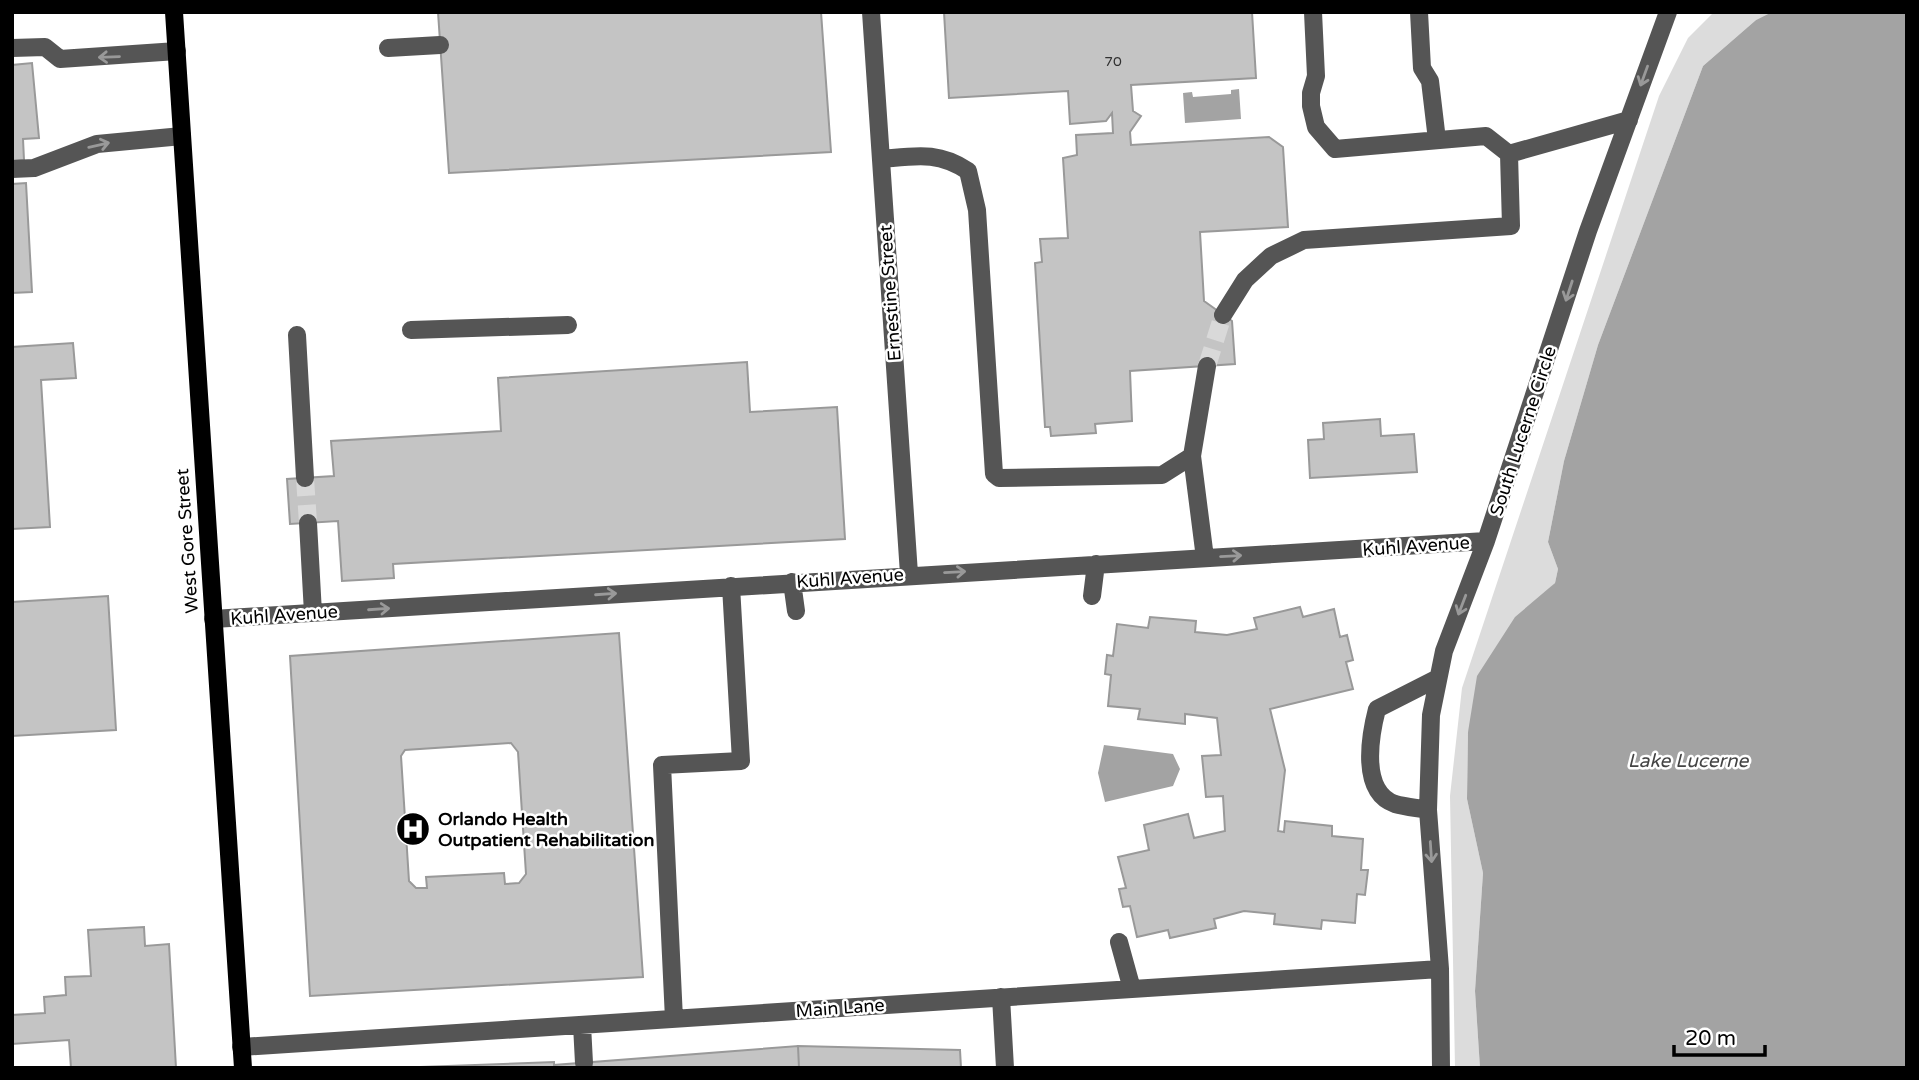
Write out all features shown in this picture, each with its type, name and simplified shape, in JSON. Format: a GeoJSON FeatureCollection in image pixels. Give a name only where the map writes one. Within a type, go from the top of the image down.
{"type":"FeatureCollection","features":[{"type":"Feature","properties":{"kind":"main road","name":"West Gore Street"},"geometry":{"type":"LineString","coordinates":[[174,12],[243,1068]]}},
{"type":"Feature","properties":{"kind":"street","name":"Ernestine Street"},"geometry":{"type":"LineString","coordinates":[[871,12],[909,575]]}},
{"type":"Feature","properties":{"kind":"street"},"geometry":{"type":"LineString","coordinates":[[1313,12],[1317,76],[1311,93],[1311,106],[1316,127],[1335,149],[1486,136],[1509,154]]}},
{"type":"Feature","properties":{"kind":"street"},"geometry":{"type":"LineString","coordinates":[[1419,12],[1422,68],[1430,81],[1437,140]]}},
{"type":"Feature","properties":{"kind":"street","name":"South Lucerne Circle"},"geometry":{"type":"LineString","coordinates":[[1441,1068],[1440,968],[1428,810],[1431,715],[1438,678],[1444,651],[1486,541],[1668,12]]}},
{"type":"Feature","properties":{"kind":"street"},"geometry":{"type":"LineString","coordinates":[[388,48],[440,45]]}},
{"type":"Feature","properties":{"kind":"street"},"geometry":{"type":"LineString","coordinates":[[12,48],[45,47],[60,59],[177,51]]}},
{"type":"Feature","properties":{"kind":"street"},"geometry":{"type":"LineString","coordinates":[[1509,154],[1629,120]]}},
{"type":"Feature","properties":{"kind":"street"},"geometry":{"type":"LineString","coordinates":[[12,169],[34,168],[97,144],[182,136]]}},
{"type":"Feature","properties":{"kind":"street"},"geometry":{"type":"LineString","coordinates":[[1223,315],[1245,280],[1271,256],[1304,240],[1511,226],[1509,154]]}},
{"type":"Feature","properties":{"kind":"street"},"geometry":{"type":"LineString","coordinates":[[881,159],[931,156],[950,159],[968,172],[977,210],[993,474],[999,478],[1162,475],[1192,456]]}},
{"type":"Feature","properties":{"kind":"street"},"geometry":{"type":"LineString","coordinates":[[411,330],[568,324]]}},
{"type":"Feature","properties":{"kind":"street"},"geometry":{"type":"LineString","coordinates":[[297,335],[305,478]]}},
{"type":"Feature","properties":{"kind":"street"},"geometry":{"type":"LineString","coordinates":[[1205,558],[1192,456],[1207,366]]}},
{"type":"Feature","properties":{"kind":"street"},"geometry":{"type":"LineString","coordinates":[[308,523],[313,613]]}},
{"type":"Feature","properties":{"kind":"street","name":"Kuhl Avenue"},"geometry":{"type":"LineString","coordinates":[[213,619],[1486,541]]}},
{"type":"Feature","properties":{"kind":"street"},"geometry":{"type":"LineString","coordinates":[[1092,596],[1096,564]]}},
{"type":"Feature","properties":{"kind":"street"},"geometry":{"type":"LineString","coordinates":[[793,582],[796,611]]}},
{"type":"Feature","properties":{"kind":"street"},"geometry":{"type":"LineString","coordinates":[[674,1019],[662,765],[741,761],[731,586]]}},
{"type":"Feature","properties":{"kind":"street"},"geometry":{"type":"LineString","coordinates":[[1428,810],[1392,803],[1374,784],[1369,740],[1377,709],[1438,678]]}},
{"type":"Feature","properties":{"kind":"street"},"geometry":{"type":"LineString","coordinates":[[1119,943],[1132,989]]}},
{"type":"Feature","properties":{"kind":"street","name":"Main Lane"},"geometry":{"type":"LineString","coordinates":[[241,1047],[1440,968]]}},
{"type":"Feature","properties":{"kind":"street"},"geometry":{"type":"LineString","coordinates":[[1001,997],[1005,1068]]}},
{"type":"Feature","properties":{"kind":"street"},"geometry":{"type":"LineString","coordinates":[[582,1025],[584,1063]]}},
{"type":"Feature","properties":{"kind":"shaded area"},"geometry":{"type":"Polygon","coordinates":[[[1714,12],[1772,12],[1756,20],[1703,66],[1598,345],[1564,461],[1548,542],[1558,569],[1555,583],[1542,596],[1468,732],[1467,799],[1483,873],[1475,991],[1480,1068],[1455,1068],[1450,796],[1462,688],[1659,96],[1688,38],[1714,12]]]}},
{"type":"Feature","properties":{"kind":"water","name":"Lake Lucerne"},"geometry":{"type":"Polygon","coordinates":[[[1772,12],[1907,12],[1907,1068],[1480,1068],[1475,991],[1483,873],[1467,799],[1468,732],[1477,676],[1515,617],[1555,583],[1558,569],[1548,542],[1564,461],[1598,345],[1703,66],[1756,20],[1772,12]]]}},
{"type":"Feature","properties":{"kind":"water"},"geometry":{"type":"Polygon","coordinates":[[[1239,89],[1241,119],[1185,123],[1183,93],[1192,92],[1193,97],[1231,94],[1231,90],[1239,89]]]}},
{"type":"Feature","properties":{"kind":"water"},"geometry":{"type":"Polygon","coordinates":[[[1104,745],[1173,754],[1180,769],[1173,786],[1105,802],[1098,773],[1104,745]]]}},
{"type":"Feature","properties":{"kind":"building"},"geometry":{"type":"Polygon","coordinates":[[[438,12],[821,12],[831,152],[449,173],[438,12]]]}},
{"type":"Feature","properties":{"kind":"building"},"geometry":{"type":"Polygon","coordinates":[[[944,12],[1252,12],[1256,78],[1131,85],[1133,111],[1141,116],[1130,132],[1131,145],[1269,137],[1283,147],[1288,227],[1200,232],[1204,301],[1232,321],[1235,364],[1130,371],[1132,421],[1095,424],[1096,433],[1051,436],[1050,427],[1045,427],[1035,263],[1042,262],[1040,239],[1068,238],[1063,158],[1077,155],[1076,135],[1113,133],[1112,113],[1106,121],[1070,124],[1068,91],[949,98],[944,12]]]}},
{"type":"Feature","properties":{"kind":"building"},"geometry":{"type":"Polygon","coordinates":[[[32,63],[39,138],[23,139],[24,160],[12,161],[12,65],[32,63]]]}},
{"type":"Feature","properties":{"kind":"building"},"geometry":{"type":"Polygon","coordinates":[[[26,183],[32,292],[12,293],[12,184],[26,183]]]}},
{"type":"Feature","properties":{"kind":"building"},"geometry":{"type":"Polygon","coordinates":[[[73,343],[76,378],[41,380],[50,527],[12,529],[12,347],[73,343]]]}},
{"type":"Feature","properties":{"kind":"building"},"geometry":{"type":"Polygon","coordinates":[[[747,362],[750,412],[837,407],[845,539],[393,564],[394,578],[342,581],[338,521],[290,524],[287,479],[334,476],[331,441],[501,431],[498,378],[747,362]]]}},
{"type":"Feature","properties":{"kind":"building"},"geometry":{"type":"Polygon","coordinates":[[[1380,419],[1381,436],[1414,434],[1417,472],[1310,478],[1308,440],[1324,439],[1323,423],[1380,419]]]}},
{"type":"Feature","properties":{"kind":"building"},"geometry":{"type":"Polygon","coordinates":[[[108,596],[116,730],[12,736],[12,602],[108,596]]]}},
{"type":"Feature","properties":{"kind":"building"},"geometry":{"type":"Polygon","coordinates":[[[1300,607],[1303,617],[1334,609],[1340,637],[1347,635],[1353,660],[1346,662],[1353,689],[1270,709],[1285,770],[1278,831],[1284,832],[1285,821],[1332,826],[1332,836],[1363,839],[1361,870],[1368,870],[1365,895],[1357,894],[1355,923],[1322,920],[1321,929],[1274,924],[1275,914],[1244,911],[1214,919],[1216,928],[1170,938],[1168,930],[1137,937],[1130,906],[1123,907],[1119,889],[1126,888],[1118,857],[1149,850],[1144,825],[1188,814],[1194,838],[1225,831],[1223,796],[1206,797],[1202,756],[1221,755],[1217,718],[1185,714],[1185,724],[1138,719],[1140,709],[1108,706],[1111,675],[1105,674],[1107,655],[1113,656],[1117,624],[1148,628],[1150,617],[1196,621],[1195,632],[1227,635],[1257,629],[1254,618],[1300,607]]]}},
{"type":"Feature","properties":{"kind":"building"},"geometry":{"type":"Polygon","coordinates":[[[619,633],[643,977],[310,996],[290,656],[619,633]],[[511,743],[405,750],[401,756],[409,881],[416,888],[427,888],[426,877],[504,873],[505,884],[519,883],[526,874],[518,752],[511,743]]]}},
{"type":"Feature","properties":{"kind":"building"},"geometry":{"type":"Polygon","coordinates":[[[144,927],[145,946],[169,944],[176,1068],[71,1068],[69,1040],[12,1044],[12,1015],[45,1013],[44,997],[66,995],[65,977],[91,976],[88,930],[144,927]]]}},
{"type":"Feature","properties":{"kind":"building"},"geometry":{"type":"Polygon","coordinates":[[[798,1046],[799,1068],[554,1068],[554,1065],[798,1046]]]}},
{"type":"Feature","properties":{"kind":"building"},"geometry":{"type":"Polygon","coordinates":[[[798,1046],[960,1050],[961,1068],[799,1068],[798,1046]]]}},
{"type":"Feature","properties":{"kind":"building"},"geometry":{"type":"Polygon","coordinates":[[[554,1062],[554,1068],[382,1068],[420,1067],[554,1062]]]}},
{"type":"Feature","properties":{"kind":"tunnel"},"geometry":{"type":"LineString","coordinates":[[1207,366],[1223,315]]}},
{"type":"Feature","properties":{"kind":"tunnel"},"geometry":{"type":"LineString","coordinates":[[305,478],[308,523]]}},
{"type":"Feature","properties":{"kind":"place","name":"Orlando Health Outpatient Rehabilitation"},"geometry":{"type":"Point","coordinates":[413,829]}}]}
